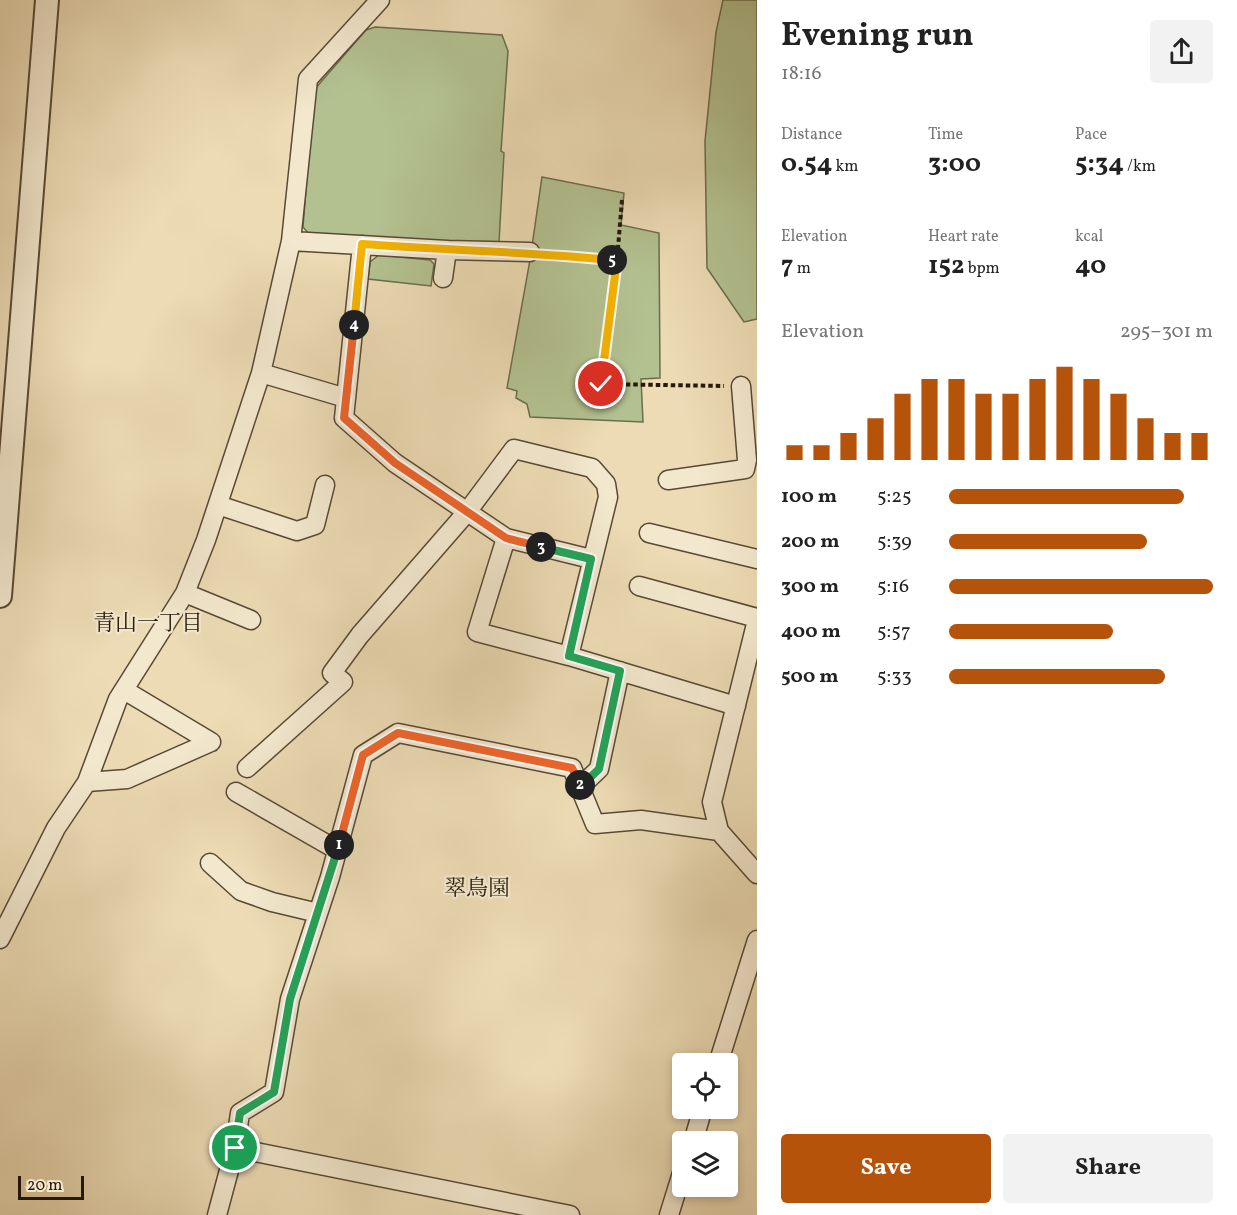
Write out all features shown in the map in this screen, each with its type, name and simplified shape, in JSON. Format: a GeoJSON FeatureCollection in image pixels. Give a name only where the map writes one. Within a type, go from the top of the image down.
{"type":"FeatureCollection","features":[{"type":"Feature","properties":{"kind":"street"},"geometry":{"type":"LineString","coordinates":[[0,596],[46,0]]}},
{"type":"Feature","properties":{"kind":"street"},"geometry":{"type":"LineString","coordinates":[[0,939],[56,828],[87,782],[118,699],[185,593],[206,540],[261,373],[291,241],[308,79],[380,0]]}},
{"type":"Feature","properties":{"kind":"street"},"geometry":{"type":"LineString","coordinates":[[291,241],[447,250],[530,252]]}},
{"type":"Feature","properties":{"kind":"street"},"geometry":{"type":"LineString","coordinates":[[362,244],[344,418],[395,463],[506,538],[591,559]]}},
{"type":"Feature","properties":{"kind":"street"},"geometry":{"type":"LineString","coordinates":[[443,278],[447,250]]}},
{"type":"Feature","properties":{"kind":"street"},"geometry":{"type":"LineString","coordinates":[[261,373],[346,398]]}},
{"type":"Feature","properties":{"kind":"street"},"geometry":{"type":"LineString","coordinates":[[668,480],[745,469],[752,461],[741,386]]}},
{"type":"Feature","properties":{"kind":"street"},"geometry":{"type":"LineString","coordinates":[[247,768],[343,682],[332,673],[360,635],[467,512],[514,448],[592,468],[606,484],[608,497],[569,656]]}},
{"type":"Feature","properties":{"kind":"street"},"geometry":{"type":"LineString","coordinates":[[218,505],[297,531],[315,525],[325,485]]}},
{"type":"Feature","properties":{"kind":"street"},"geometry":{"type":"LineString","coordinates":[[649,533],[757,560]]}},
{"type":"Feature","properties":{"kind":"street"},"geometry":{"type":"LineString","coordinates":[[506,538],[477,632],[569,656],[736,706]]}},
{"type":"Feature","properties":{"kind":"street"},"geometry":{"type":"LineString","coordinates":[[639,586],[757,619],[712,802],[719,831],[757,874]]}},
{"type":"Feature","properties":{"kind":"street"},"geometry":{"type":"LineString","coordinates":[[185,593],[251,620]]}},
{"type":"Feature","properties":{"kind":"street"},"geometry":{"type":"LineString","coordinates":[[580,787],[599,769],[620,671]]}},
{"type":"Feature","properties":{"kind":"street"},"geometry":{"type":"LineString","coordinates":[[87,782],[127,779],[211,742],[124,690]]}},
{"type":"Feature","properties":{"kind":"street"},"geometry":{"type":"LineString","coordinates":[[218,1215],[235,1148],[240,1113],[274,1092],[290,999],[337,850],[363,755],[398,733],[572,768],[595,824],[641,820],[719,831]]}},
{"type":"Feature","properties":{"kind":"street"},"geometry":{"type":"LineString","coordinates":[[236,792],[337,850]]}},
{"type":"Feature","properties":{"kind":"street"},"geometry":{"type":"LineString","coordinates":[[210,863],[241,891],[272,902],[318,913]]}},
{"type":"Feature","properties":{"kind":"street"},"geometry":{"type":"LineString","coordinates":[[721,1053],[757,940]]}},
{"type":"Feature","properties":{"kind":"street"},"geometry":{"type":"LineString","coordinates":[[235,1148],[570,1215]]}},
{"type":"Feature","properties":{"kind":"street"},"geometry":{"type":"LineString","coordinates":[[670,1215],[675,1197]]}},
{"type":"Feature","properties":{"kind":"path"},"geometry":{"type":"LineString","coordinates":[[622,200],[617,260],[601,384],[741,386]]}},
{"type":"Feature","properties":{"kind":"path"},"geometry":{"type":"LineString","coordinates":[[530,252],[617,260]]}},
{"type":"Feature","properties":{"kind":"green space"},"geometry":{"type":"Polygon","coordinates":[[[723,0],[757,0],[757,319],[744,322],[707,268],[705,141],[716,32],[723,0]]]}},
{"type":"Feature","properties":{"kind":"green space"},"geometry":{"type":"Polygon","coordinates":[[[375,27],[502,35],[508,51],[501,151],[504,153],[499,242],[495,245],[309,234],[303,227],[314,90],[366,30],[375,27]]]}},
{"type":"Feature","properties":{"kind":"green space"},"geometry":{"type":"Polygon","coordinates":[[[542,177],[624,193],[621,225],[659,233],[660,378],[641,379],[643,422],[530,417],[527,404],[516,398],[517,391],[507,388],[542,177]]]}},
{"type":"Feature","properties":{"kind":"green space"},"geometry":{"type":"Polygon","coordinates":[[[379,255],[430,260],[434,264],[431,286],[368,279],[370,262],[379,255]]]}},
{"type":"Feature","properties":{"kind":"district","name":"青山一丁目"},"geometry":{"type":"Point","coordinates":[148,622]}},
{"type":"Feature","properties":{"kind":"district","name":"翠鳥園"},"geometry":{"type":"Point","coordinates":[477,887]}},
{"type":"Feature","properties":{"kind":"route"},"geometry":{"type":"LineString","coordinates":[[235,1148],[240,1113],[274,1092],[290,999],[330,877],[363,755],[398,733],[572,768],[580,787],[599,769],[620,671],[569,656],[591,559],[506,538],[395,463],[344,418],[362,244],[447,250],[530,252],[617,260],[601,384]]}}]}
